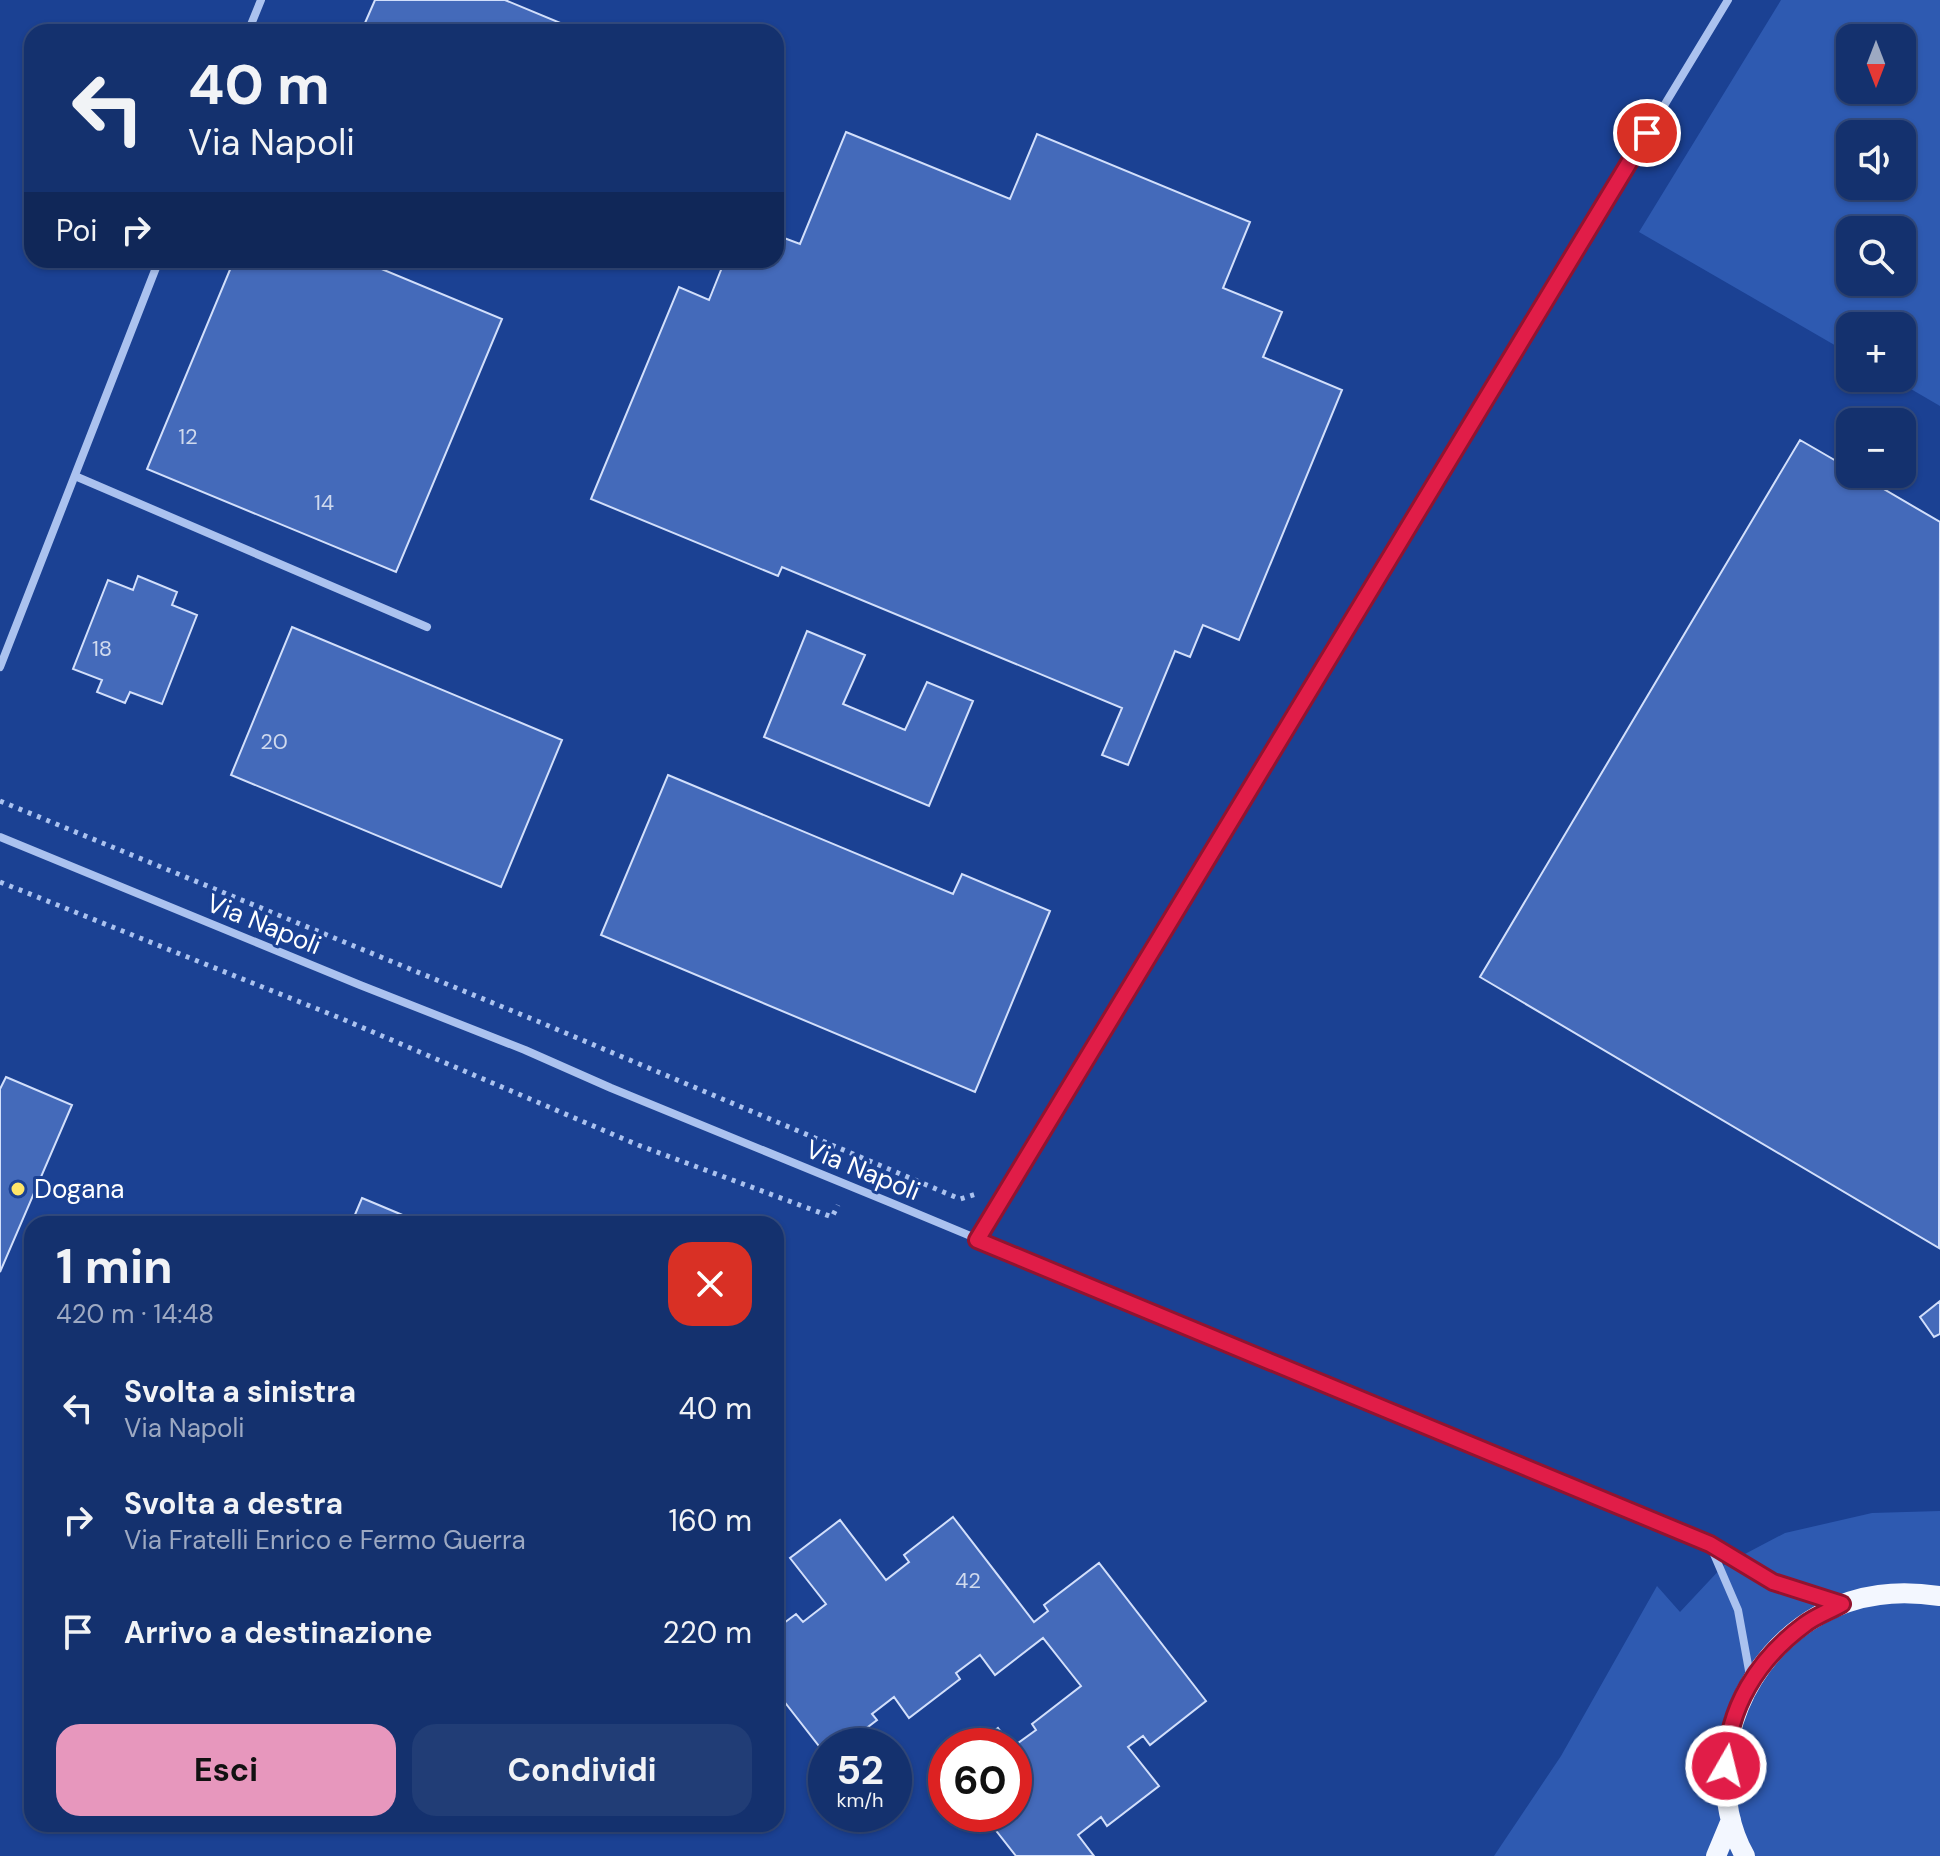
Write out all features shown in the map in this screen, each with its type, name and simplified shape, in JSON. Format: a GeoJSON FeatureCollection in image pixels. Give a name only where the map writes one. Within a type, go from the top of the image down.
{"type":"FeatureCollection","features":[{"type":"Feature","properties":{"kind":"main road"},"geometry":{"type":"LineString","coordinates":[[1745,1856],[1731,1820],[1725,1784],[1726,1748],[1735,1712],[1751,1679],[1776,1648],[1806,1622],[1842,1604],[1877,1595],[1914,1592],[1940,1596]]}},
{"type":"Feature","properties":{"kind":"main road"},"geometry":{"type":"LineString","coordinates":[[1716,1856],[1731,1820]]}},
{"type":"Feature","properties":{"kind":"street"},"geometry":{"type":"LineString","coordinates":[[251,24],[261,0]]}},
{"type":"Feature","properties":{"kind":"street"},"geometry":{"type":"LineString","coordinates":[[977,1240],[1728,0]]}},
{"type":"Feature","properties":{"kind":"street"},"geometry":{"type":"LineString","coordinates":[[0,667],[156,268]]}},
{"type":"Feature","properties":{"kind":"street"},"geometry":{"type":"LineString","coordinates":[[75,476],[427,627]]}},
{"type":"Feature","properties":{"kind":"street","name":"Via Napoli"},"geometry":{"type":"LineString","coordinates":[[0,837],[525,1050],[1710,1544],[1773,1582],[1842,1604]]}},
{"type":"Feature","properties":{"kind":"street"},"geometry":{"type":"LineString","coordinates":[[1710,1544],[1738,1610],[1751,1679]]}},
{"type":"Feature","properties":{"kind":"path"},"geometry":{"type":"LineString","coordinates":[[0,801],[863,1157],[832,1217],[638,1145],[340,1018],[0,882]]}},
{"type":"Feature","properties":{"kind":"shaded area"},"geometry":{"type":"Polygon","coordinates":[[[1781,0],[1940,0],[1940,406],[1916,392],[1916,312],[1836,312],[1836,346],[1639,232],[1781,0]]]}},
{"type":"Feature","properties":{"kind":"shaded area"},"geometry":{"type":"Polygon","coordinates":[[[1940,1511],[1940,1856],[1494,1856],[1561,1756],[1657,1586],[1680,1612],[1724,1565],[1785,1533],[1872,1513],[1940,1511]]]}},
{"type":"Feature","properties":{"kind":"building"},"geometry":{"type":"Polygon","coordinates":[[[375,0],[505,0],[563,24],[364,24],[375,0]]]}},
{"type":"Feature","properties":{"kind":"building"},"geometry":{"type":"Polygon","coordinates":[[[846,132],[1010,199],[1037,134],[1250,222],[1223,288],[1282,312],[1263,357],[1342,390],[1239,640],[1203,625],[1190,657],[1175,651],[1128,765],[1102,755],[1122,708],[782,567],[778,576],[591,499],[679,287],[709,300],[722,268],[784,268],[784,238],[800,244],[846,132]]]}},
{"type":"Feature","properties":{"kind":"building"},"geometry":{"type":"Polygon","coordinates":[[[231,268],[379,268],[502,319],[396,572],[147,469],[231,268]]]}},
{"type":"Feature","properties":{"kind":"building"},"geometry":{"type":"Polygon","coordinates":[[[1800,440],[1836,461],[1836,488],[1882,488],[1940,522],[1939,1248],[1480,977],[1800,440]]]}},
{"type":"Feature","properties":{"kind":"building"},"geometry":{"type":"Polygon","coordinates":[[[138,576],[177,592],[172,605],[197,615],[162,704],[130,692],[125,703],[97,692],[102,680],[73,669],[108,580],[133,590],[138,576]]]}},
{"type":"Feature","properties":{"kind":"building"},"geometry":{"type":"Polygon","coordinates":[[[292,627],[562,740],[501,887],[231,775],[292,627]]]}},
{"type":"Feature","properties":{"kind":"building"},"geometry":{"type":"Polygon","coordinates":[[[807,631],[865,655],[843,704],[905,730],[927,682],[973,701],[929,806],[764,737],[807,631]]]}},
{"type":"Feature","properties":{"kind":"building"},"geometry":{"type":"Polygon","coordinates":[[[668,775],[953,894],[962,874],[1050,911],[975,1092],[601,935],[668,775]]]}},
{"type":"Feature","properties":{"kind":"building","name":"Dogana"},"geometry":{"type":"Polygon","coordinates":[[[6,1077],[72,1105],[0,1272],[0,1089],[6,1077]]]}},
{"type":"Feature","properties":{"kind":"building"},"geometry":{"type":"Polygon","coordinates":[[[362,1198],[405,1216],[354,1216],[362,1198]]]}},
{"type":"Feature","properties":{"kind":"building"},"geometry":{"type":"Polygon","coordinates":[[[1940,1301],[1940,1334],[1934,1337],[1920,1317],[1940,1301]]]}},
{"type":"Feature","properties":{"kind":"building"},"geometry":{"type":"Polygon","coordinates":[[[953,1517],[1034,1622],[1048,1611],[1044,1605],[1099,1563],[1206,1701],[1150,1745],[1143,1736],[1128,1747],[1159,1786],[1107,1826],[1101,1817],[1078,1835],[1094,1856],[1016,1856],[997,1832],[1032,1832],[1032,1733],[1036,1730],[1032,1724],[1081,1686],[1043,1638],[995,1675],[980,1655],[956,1673],[960,1679],[909,1718],[894,1697],[872,1714],[877,1720],[867,1728],[808,1728],[808,1732],[784,1701],[784,1623],[796,1614],[803,1622],[826,1604],[790,1558],[840,1520],[886,1580],[909,1562],[904,1555],[953,1517]]]}},
{"type":"Feature","properties":{"kind":"place","name":"Dogana"},"geometry":{"type":"Point","coordinates":[18,1189]}},
{"type":"Feature","properties":{"kind":"route"},"geometry":{"type":"LineString","coordinates":[[1647,133],[977,1240],[1710,1544],[1773,1582],[1842,1604],[1806,1622],[1776,1648],[1751,1679],[1735,1712],[1726,1748],[1726,1766]]}}]}
